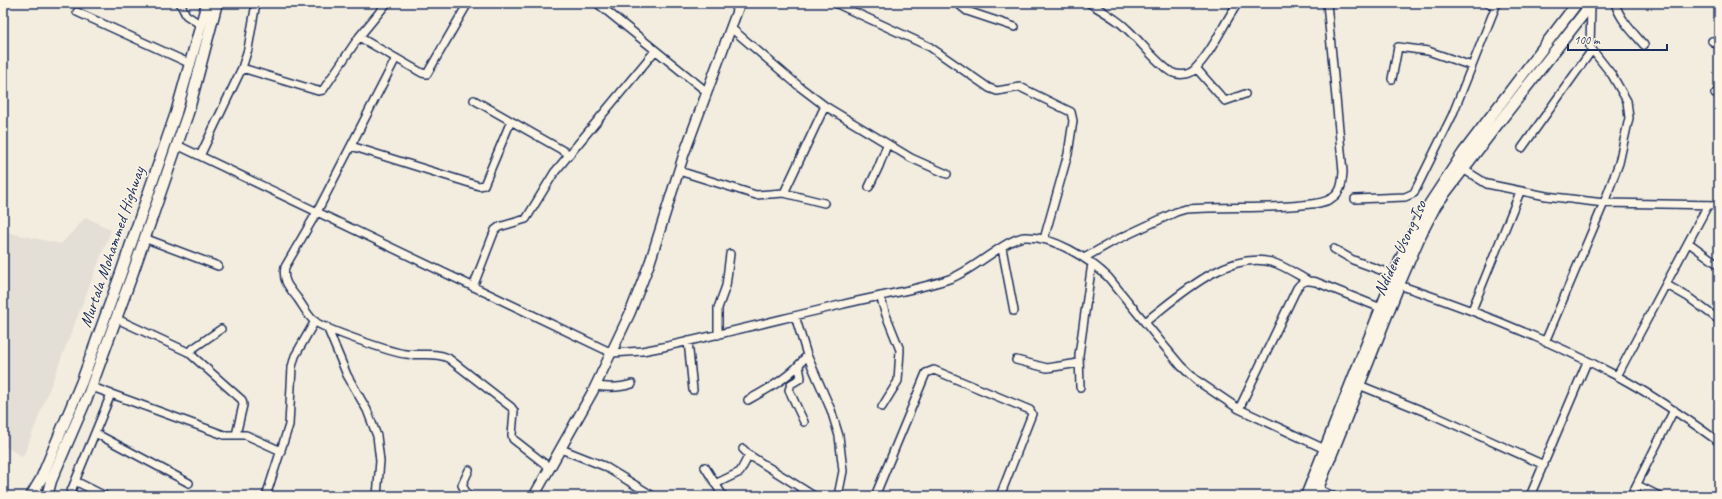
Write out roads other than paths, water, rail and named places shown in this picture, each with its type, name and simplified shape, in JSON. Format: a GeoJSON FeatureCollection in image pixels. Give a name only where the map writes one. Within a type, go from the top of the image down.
{"type":"FeatureCollection","features":[{"type":"Feature","properties":{"kind":"highway","name":"Murtala Mohammed Highway"},"geometry":{"type":"LineString","coordinates":[[31,496],[41,479],[82,381],[124,266],[191,64],[207,3]]}},
{"type":"Feature","properties":{"kind":"highway","name":"Murtala Mohammed Highway"},"geometry":{"type":"LineString","coordinates":[[47,496],[51,481],[92,387],[177,145],[188,113],[217,3]]}},
{"type":"Feature","properties":{"kind":"highway","name":"Ndidem Usong Iso"},"geometry":{"type":"LineString","coordinates":[[1316,493],[1329,451],[1381,308],[1410,236],[1429,203],[1464,152],[1576,3]]}},
{"type":"Feature","properties":{"kind":"highway","name":"Ndidem Usong Iso"},"geometry":{"type":"LineString","coordinates":[[1306,496],[1329,451],[1359,385],[1399,285],[1430,217],[1463,169],[1592,4]]}},
{"type":"Feature","properties":{"kind":"main road"},"geometry":{"type":"LineString","coordinates":[[534,496],[596,386],[630,313],[650,262],[679,171],[740,3]]}},
{"type":"Feature","properties":{"kind":"street"},"geometry":{"type":"LineString","coordinates":[[180,3],[186,15],[201,25]]}},
{"type":"Feature","properties":{"kind":"street"},"geometry":{"type":"LineString","coordinates":[[200,156],[242,68],[248,49],[256,3]]}},
{"type":"Feature","properties":{"kind":"street"},"geometry":{"type":"LineString","coordinates":[[242,68],[318,91],[323,90],[359,37],[387,3]]}},
{"type":"Feature","properties":{"kind":"street"},"geometry":{"type":"LineString","coordinates":[[359,37],[426,74],[468,3]]}},
{"type":"Feature","properties":{"kind":"street"},"geometry":{"type":"LineString","coordinates":[[597,3],[707,92]]}},
{"type":"Feature","properties":{"kind":"street"},"geometry":{"type":"LineString","coordinates":[[835,3],[930,47],[989,88],[997,91],[1020,87],[1071,112],[1073,121],[1068,154],[1044,239]]}},
{"type":"Feature","properties":{"kind":"street"},"geometry":{"type":"LineString","coordinates":[[957,3],[967,11],[1015,27]]}},
{"type":"Feature","properties":{"kind":"street"},"geometry":{"type":"LineString","coordinates":[[1089,3],[1126,27],[1172,73],[1187,74],[1196,68],[1206,55],[1238,3]]}},
{"type":"Feature","properties":{"kind":"street"},"geometry":{"type":"LineString","coordinates":[[1084,258],[1114,241],[1176,212],[1186,209],[1289,206],[1319,203],[1332,199],[1339,192],[1342,185],[1343,172],[1327,3]]}},
{"type":"Feature","properties":{"kind":"street"},"geometry":{"type":"LineString","coordinates":[[1355,199],[1405,197],[1414,193],[1452,116],[1497,4],[1488,3]]}},
{"type":"Feature","properties":{"kind":"street"},"geometry":{"type":"LineString","coordinates":[[1615,3],[1618,12],[1624,21],[1644,45]]}},
{"type":"Feature","properties":{"kind":"street"},"geometry":{"type":"LineString","coordinates":[[1545,342],[1604,203],[1619,163],[1629,118],[1627,101],[1612,75],[1589,44],[1592,4]]}},
{"type":"Feature","properties":{"kind":"street"},"geometry":{"type":"LineString","coordinates":[[77,12],[191,64]]}},
{"type":"Feature","properties":{"kind":"street"},"geometry":{"type":"LineString","coordinates":[[731,28],[800,87],[825,106],[887,145],[911,158],[947,174]]}},
{"type":"Feature","properties":{"kind":"street"},"geometry":{"type":"LineString","coordinates":[[1712,41],[1719,46]]}},
{"type":"Feature","properties":{"kind":"street"},"geometry":{"type":"LineString","coordinates":[[1392,79],[1398,47],[1428,51],[1472,66]]}},
{"type":"Feature","properties":{"kind":"street"},"geometry":{"type":"LineString","coordinates":[[1522,148],[1592,50]]}},
{"type":"Feature","properties":{"kind":"street"},"geometry":{"type":"LineString","coordinates":[[473,287],[495,230],[499,227],[526,219],[554,173],[655,51]]}},
{"type":"Feature","properties":{"kind":"street"},"geometry":{"type":"LineString","coordinates":[[396,58],[317,212],[286,267],[283,276],[286,284],[315,321],[327,327],[399,353],[437,354],[448,358],[511,407],[514,411],[513,439],[550,468]]}},
{"type":"Feature","properties":{"kind":"street"},"geometry":{"type":"LineString","coordinates":[[1196,68],[1225,101],[1245,94]]}},
{"type":"Feature","properties":{"kind":"street"},"geometry":{"type":"LineString","coordinates":[[474,100],[569,154]]}},
{"type":"Feature","properties":{"kind":"street"},"geometry":{"type":"LineString","coordinates":[[784,193],[825,106]]}},
{"type":"Feature","properties":{"kind":"street"},"geometry":{"type":"LineString","coordinates":[[351,146],[480,186],[484,185],[511,121]]}},
{"type":"Feature","properties":{"kind":"street"},"geometry":{"type":"LineString","coordinates":[[177,145],[612,353],[642,351],[688,341],[950,279],[974,267],[1002,248],[1022,237],[1044,239],[1084,258],[1108,277],[1189,374],[1208,389],[1239,408],[1329,451]]}},
{"type":"Feature","properties":{"kind":"street"},"geometry":{"type":"LineString","coordinates":[[869,187],[887,145]]}},
{"type":"Feature","properties":{"kind":"street"},"geometry":{"type":"LineString","coordinates":[[1463,169],[1482,182],[1520,192],[1604,203],[1719,205]]}},
{"type":"Feature","properties":{"kind":"street"},"geometry":{"type":"LineString","coordinates":[[679,171],[752,194],[767,195],[784,193],[824,203]]}},
{"type":"Feature","properties":{"kind":"street"},"geometry":{"type":"LineString","coordinates":[[1472,310],[1520,192]]}},
{"type":"Feature","properties":{"kind":"street"},"geometry":{"type":"LineString","coordinates":[[1617,376],[1667,286],[1708,205]]}},
{"type":"Feature","properties":{"kind":"street"},"geometry":{"type":"LineString","coordinates":[[144,238],[218,266]]}},
{"type":"Feature","properties":{"kind":"street"},"geometry":{"type":"LineString","coordinates":[[1689,243],[1719,265]]}},
{"type":"Feature","properties":{"kind":"street"},"geometry":{"type":"LineString","coordinates":[[1002,248],[1014,311]]}},
{"type":"Feature","properties":{"kind":"street"},"geometry":{"type":"LineString","coordinates":[[1334,249],[1353,260],[1394,275]]}},
{"type":"Feature","properties":{"kind":"street"},"geometry":{"type":"LineString","coordinates":[[718,334],[718,308],[727,282],[730,254]]}},
{"type":"Feature","properties":{"kind":"street"},"geometry":{"type":"LineString","coordinates":[[1145,322],[1217,270],[1232,264],[1252,259],[1273,262],[1307,280],[1316,282],[1381,308]]}},
{"type":"Feature","properties":{"kind":"street"},"geometry":{"type":"LineString","coordinates":[[1080,387],[1079,363],[1092,263]]}},
{"type":"Feature","properties":{"kind":"street"},"geometry":{"type":"LineString","coordinates":[[1239,408],[1297,288],[1301,283],[1307,280]]}},
{"type":"Feature","properties":{"kind":"street"},"geometry":{"type":"LineString","coordinates":[[1399,285],[1472,310],[1617,376],[1674,410],[1719,442]]}},
{"type":"Feature","properties":{"kind":"street"},"geometry":{"type":"LineString","coordinates":[[1667,286],[1688,297],[1719,320]]}},
{"type":"Feature","properties":{"kind":"street"},"geometry":{"type":"LineString","coordinates":[[880,296],[900,350],[898,362],[900,374],[898,381],[882,407]]}},
{"type":"Feature","properties":{"kind":"street"},"geometry":{"type":"LineString","coordinates":[[794,316],[807,355],[830,410],[838,436],[843,471],[838,496]]}},
{"type":"Feature","properties":{"kind":"street"},"geometry":{"type":"LineString","coordinates":[[117,319],[188,352],[242,400],[243,405],[236,435]]}},
{"type":"Feature","properties":{"kind":"street"},"geometry":{"type":"LineString","coordinates":[[266,496],[289,425],[292,366],[295,356],[315,321]]}},
{"type":"Feature","properties":{"kind":"street"},"geometry":{"type":"LineString","coordinates":[[327,327],[347,375],[367,410],[377,436],[380,461],[377,496]]}},
{"type":"Feature","properties":{"kind":"street"},"geometry":{"type":"LineString","coordinates":[[188,352],[221,329]]}},
{"type":"Feature","properties":{"kind":"street"},"geometry":{"type":"LineString","coordinates":[[688,341],[693,390]]}},
{"type":"Feature","properties":{"kind":"street"},"geometry":{"type":"LineString","coordinates":[[748,400],[775,385],[799,366],[807,355]]}},
{"type":"Feature","properties":{"kind":"street"},"geometry":{"type":"LineString","coordinates":[[1016,360],[1047,368],[1079,363]]}},
{"type":"Feature","properties":{"kind":"street"},"geometry":{"type":"LineString","coordinates":[[1530,496],[1587,362]]}},
{"type":"Feature","properties":{"kind":"street"},"geometry":{"type":"LineString","coordinates":[[799,366],[802,378],[791,384],[789,390],[804,422]]}},
{"type":"Feature","properties":{"kind":"street"},"geometry":{"type":"LineString","coordinates":[[875,496],[926,373],[934,370],[1030,410],[1032,414],[1000,496]]}},
{"type":"Feature","properties":{"kind":"street"},"geometry":{"type":"LineString","coordinates":[[596,386],[608,388],[623,387],[632,384]]}},
{"type":"Feature","properties":{"kind":"street"},"geometry":{"type":"LineString","coordinates":[[1359,385],[1433,415],[1544,465]]}},
{"type":"Feature","properties":{"kind":"street"},"geometry":{"type":"LineString","coordinates":[[92,387],[224,435],[241,435],[256,438],[281,451]]}},
{"type":"Feature","properties":{"kind":"street"},"geometry":{"type":"LineString","coordinates":[[69,496],[110,394]]}},
{"type":"Feature","properties":{"kind":"street"},"geometry":{"type":"LineString","coordinates":[[1631,496],[1674,410]]}},
{"type":"Feature","properties":{"kind":"street"},"geometry":{"type":"LineString","coordinates":[[95,433],[189,484]]}},
{"type":"Feature","properties":{"kind":"street"},"geometry":{"type":"LineString","coordinates":[[561,449],[604,466],[653,496]]}},
{"type":"Feature","properties":{"kind":"street"},"geometry":{"type":"LineString","coordinates":[[743,449],[749,455],[814,496]]}},
{"type":"Feature","properties":{"kind":"street"},"geometry":{"type":"LineString","coordinates":[[715,484],[740,472],[749,455]]}},
{"type":"Feature","properties":{"kind":"street"},"geometry":{"type":"LineString","coordinates":[[705,467],[723,496]]}},
{"type":"Feature","properties":{"kind":"street"},"geometry":{"type":"LineString","coordinates":[[468,496],[462,485],[469,470]]}},
{"type":"Feature","properties":{"kind":"street"},"geometry":{"type":"LineString","coordinates":[[75,481],[105,496]]}},
{"type":"Feature","properties":{"kind":"street"},"geometry":{"type":"LineString","coordinates":[[1637,485],[1659,496]]}},
{"type":"Feature","properties":{"kind":"street"},"geometry":{"type":"LineString","coordinates":[[1316,493],[1333,496]]}}]}
